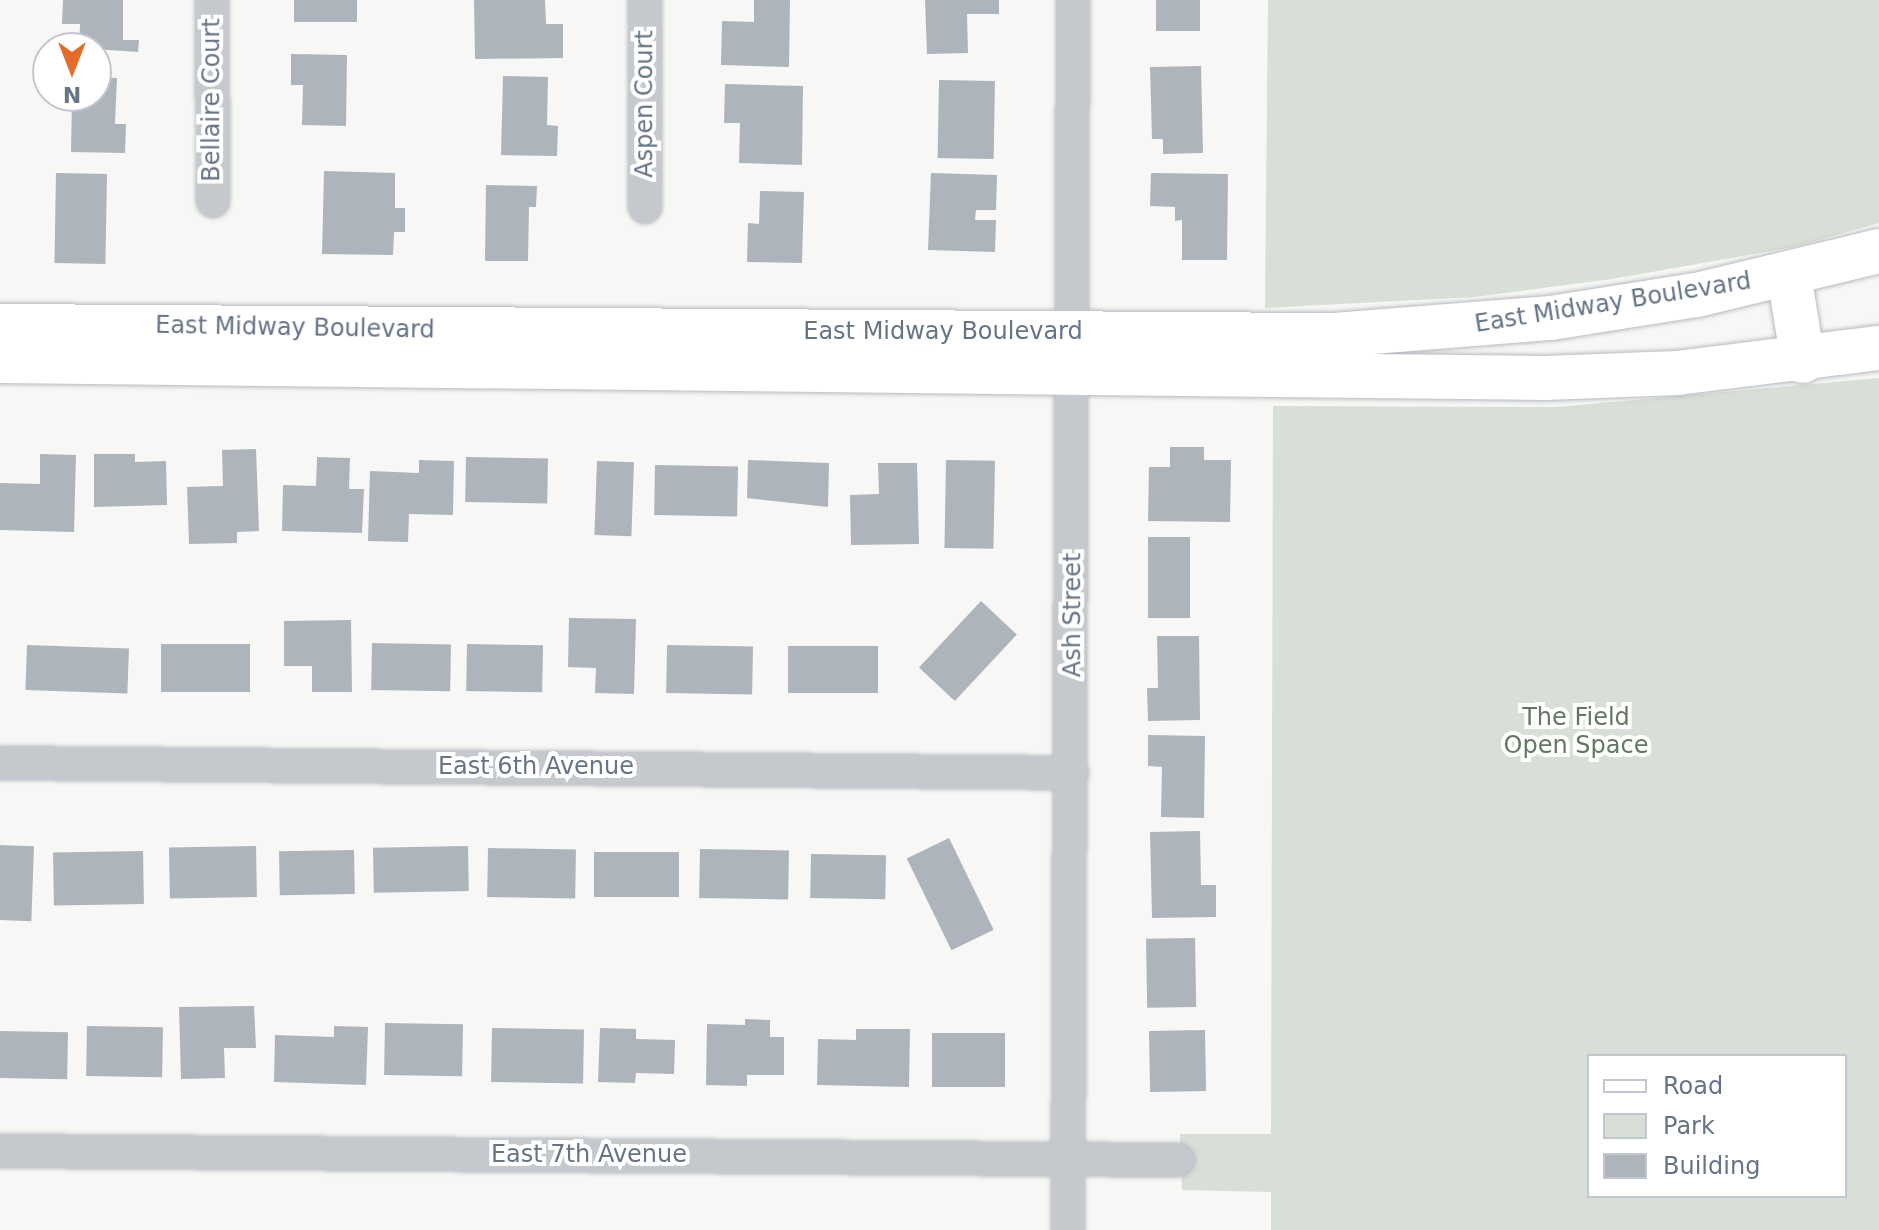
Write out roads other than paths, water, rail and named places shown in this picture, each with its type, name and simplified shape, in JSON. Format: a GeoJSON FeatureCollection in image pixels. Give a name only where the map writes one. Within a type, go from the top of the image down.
{"type":"FeatureCollection","features":[{"type":"Feature","properties":{"kind":"main road","name":"East Midway Boulevard"},"geometry":{"type":"LineString","coordinates":[[0,361],[1074,352],[1551,318],[1789,275],[1879,251]]}},
{"type":"Feature","properties":{"kind":"main road"},"geometry":{"type":"LineString","coordinates":[[1789,275],[1803,361]]}},
{"type":"Feature","properties":{"kind":"main road","name":"East Midway Boulevard"},"geometry":{"type":"LineString","coordinates":[[0,326],[1074,352],[1545,378],[1803,361],[1879,348]]}},
{"type":"Feature","properties":{"kind":"street","name":"Bellaire Court"},"geometry":{"type":"LineString","coordinates":[[212,0],[213,201]]}},
{"type":"Feature","properties":{"kind":"street","name":"Aspen Court"},"geometry":{"type":"LineString","coordinates":[[645,0],[645,207]]}},
{"type":"Feature","properties":{"kind":"street","name":"Ash Street"},"geometry":{"type":"LineString","coordinates":[[1068,1230],[1074,352],[1073,0]]}},
{"type":"Feature","properties":{"kind":"street","name":"East 6th Avenue"},"geometry":{"type":"LineString","coordinates":[[0,763],[1072,773]]}},
{"type":"Feature","properties":{"kind":"street","name":"East 7th Avenue"},"geometry":{"type":"LineString","coordinates":[[0,1151],[1178,1160]]}},
{"type":"Feature","properties":{"kind":"park label","name":"The Field Open Space"},"geometry":{"type":"Point","coordinates":[1576,732]}}]}
